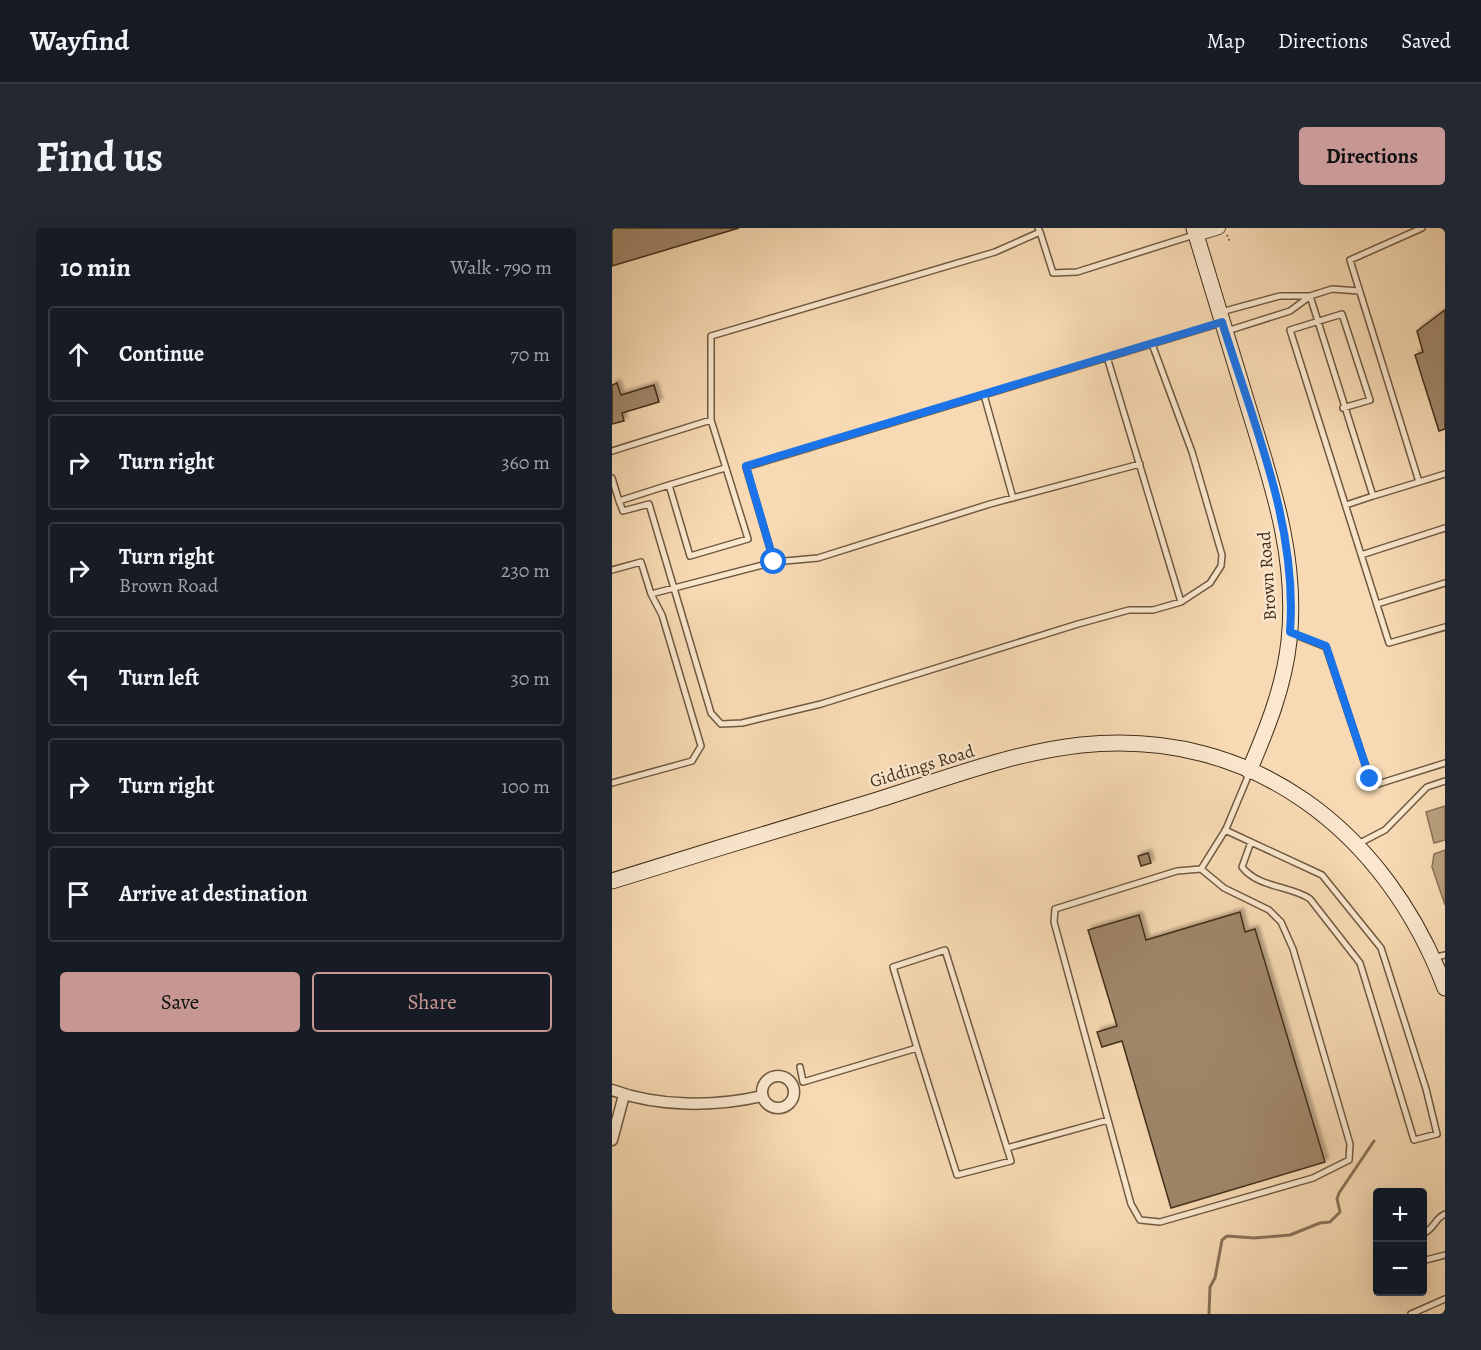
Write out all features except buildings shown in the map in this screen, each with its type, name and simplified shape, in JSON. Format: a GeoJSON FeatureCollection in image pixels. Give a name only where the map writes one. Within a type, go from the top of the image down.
{"type":"FeatureCollection","features":[{"type":"Feature","properties":{"kind":"main road","name":"Brown Road"},"geometry":{"type":"LineString","coordinates":[[1195,231],[1283,523],[1291,580],[1290,632],[1278,698],[1249,771]]}},
{"type":"Feature","properties":{"kind":"main road","name":"Giddings Road"},"geometry":{"type":"LineString","coordinates":[[612,880],[978,769],[1060,748],[1105,744],[1152,746],[1198,754],[1249,771]]}},
{"type":"Feature","properties":{"kind":"main road"},"geometry":{"type":"LineString","coordinates":[[1249,771],[1307,802],[1358,844],[1403,901],[1439,956],[1445,988]]}},
{"type":"Feature","properties":{"kind":"street"},"geometry":{"type":"LineString","coordinates":[[1195,231],[1219,228]]}},
{"type":"Feature","properties":{"kind":"street"},"geometry":{"type":"LineString","coordinates":[[612,1090],[624,1095],[702,1104],[725,1103],[762,1096]]}},
{"type":"Feature","properties":{"kind":"street"},"geometry":{"type":"LineString","coordinates":[[612,1140],[624,1095]]}},
{"type":"Feature","properties":{"kind":"lane"},"geometry":{"type":"LineString","coordinates":[[1419,482],[1350,260],[1422,228]]}},
{"type":"Feature","properties":{"kind":"lane"},"geometry":{"type":"LineString","coordinates":[[669,485],[690,556],[748,539],[711,420],[711,336],[995,252],[1039,230],[1053,273],[1077,272],[1195,231]]}},
{"type":"Feature","properties":{"kind":"lane"},"geometry":{"type":"LineString","coordinates":[[1222,322],[1290,311],[1310,297],[1332,289],[1359,291]]}},
{"type":"Feature","properties":{"kind":"lane"},"geometry":{"type":"LineString","coordinates":[[774,562],[746,466],[1222,322],[1280,296],[1310,297]]}},
{"type":"Feature","properties":{"kind":"lane"},"geometry":{"type":"LineString","coordinates":[[1310,297],[1343,408],[1373,496]]}},
{"type":"Feature","properties":{"kind":"lane"},"geometry":{"type":"LineString","coordinates":[[1343,408],[1370,400],[1342,314],[1290,330],[1389,643],[1445,627]]}},
{"type":"Feature","properties":{"kind":"lane"},"geometry":{"type":"LineString","coordinates":[[612,478],[623,512],[649,504],[711,713],[720,724],[731,725],[821,704],[912,674],[1129,610],[1153,610],[1181,602],[1210,583],[1221,566],[1222,555],[1192,452],[1152,344]]}},
{"type":"Feature","properties":{"kind":"lane"},"geometry":{"type":"LineString","coordinates":[[1107,357],[1181,602]]}},
{"type":"Feature","properties":{"kind":"lane"},"geometry":{"type":"LineString","coordinates":[[984,395],[1013,498]]}},
{"type":"Feature","properties":{"kind":"lane"},"geometry":{"type":"LineString","coordinates":[[612,451],[711,420]]}},
{"type":"Feature","properties":{"kind":"lane"},"geometry":{"type":"LineString","coordinates":[[651,594],[774,562],[818,558],[1013,498],[1140,464]]}},
{"type":"Feature","properties":{"kind":"lane"},"geometry":{"type":"LineString","coordinates":[[619,501],[725,468]]}},
{"type":"Feature","properties":{"kind":"lane"},"geometry":{"type":"LineString","coordinates":[[1346,505],[1445,474]]}},
{"type":"Feature","properties":{"kind":"lane"},"geometry":{"type":"LineString","coordinates":[[1361,555],[1445,528]]}},
{"type":"Feature","properties":{"kind":"lane"},"geometry":{"type":"LineString","coordinates":[[612,570],[641,562],[651,594],[662,615],[701,746],[692,761],[612,783]]}},
{"type":"Feature","properties":{"kind":"lane"},"geometry":{"type":"LineString","coordinates":[[1377,604],[1445,583]]}},
{"type":"Feature","properties":{"kind":"lane"},"geometry":{"type":"LineString","coordinates":[[1290,632],[1326,646],[1370,779],[1378,784],[1445,764]]}},
{"type":"Feature","properties":{"kind":"lane"},"geometry":{"type":"LineString","coordinates":[[1201,869],[1225,830],[1249,771]]}},
{"type":"Feature","properties":{"kind":"lane"},"geometry":{"type":"LineString","coordinates":[[1358,844],[1385,830],[1427,787],[1445,781]]}},
{"type":"Feature","properties":{"kind":"lane"},"geometry":{"type":"LineString","coordinates":[[1225,830],[1322,875],[1381,948],[1423,1078],[1437,1134],[1414,1140],[1360,963],[1310,899],[1303,894],[1284,891],[1247,873],[1242,867],[1251,843]]}},
{"type":"Feature","properties":{"kind":"lane"},"geometry":{"type":"LineString","coordinates":[[1201,869],[1224,888],[1269,910],[1281,922],[1293,949],[1350,1144],[1349,1160],[1313,1178],[1160,1222],[1140,1220],[1131,1204],[1108,1120],[1054,922],[1055,909],[1177,871],[1201,869]]}},
{"type":"Feature","properties":{"kind":"lane"},"geometry":{"type":"LineString","coordinates":[[945,950],[1011,1161],[957,1175],[917,1048],[893,967],[945,950]]}},
{"type":"Feature","properties":{"kind":"lane"},"geometry":{"type":"LineString","coordinates":[[800,1067],[802,1082],[917,1048]]}},
{"type":"Feature","properties":{"kind":"lane"},"geometry":{"type":"LineString","coordinates":[[1007,1148],[1108,1120]]}},
{"type":"Feature","properties":{"kind":"lane"},"geometry":{"type":"LineString","coordinates":[[1427,1232],[1431,1231],[1439,1217],[1445,1215]]}},
{"type":"Feature","properties":{"kind":"lane"},"geometry":{"type":"LineString","coordinates":[[1427,1260],[1445,1255]]}},
{"type":"Feature","properties":{"kind":"lane"},"geometry":{"type":"LineString","coordinates":[[1411,1314],[1445,1299]]}},
{"type":"Feature","properties":{"kind":"shaded area"},"geometry":{"type":"Polygon","coordinates":[[[1445,806],[1445,840],[1434,843],[1426,812],[1445,806]]]}},
{"type":"Feature","properties":{"kind":"shaded area"},"geometry":{"type":"Polygon","coordinates":[[[1445,850],[1445,905],[1432,867],[1434,854],[1445,850]]]}},
{"type":"Feature","properties":{"kind":"waterway"},"geometry":{"type":"LineString","coordinates":[[1209,1314],[1210,1287],[1215,1278],[1222,1240],[1227,1236],[1254,1238],[1290,1235],[1320,1223],[1330,1222],[1340,1212],[1337,1199],[1339,1193],[1374,1141]]}},
{"type":"Feature","properties":{"kind":"route"},"geometry":{"type":"LineString","coordinates":[[774,562],[746,466],[1166,341],[1222,322],[1283,523],[1291,580],[1290,632],[1326,646],[1370,779]]}}]}
